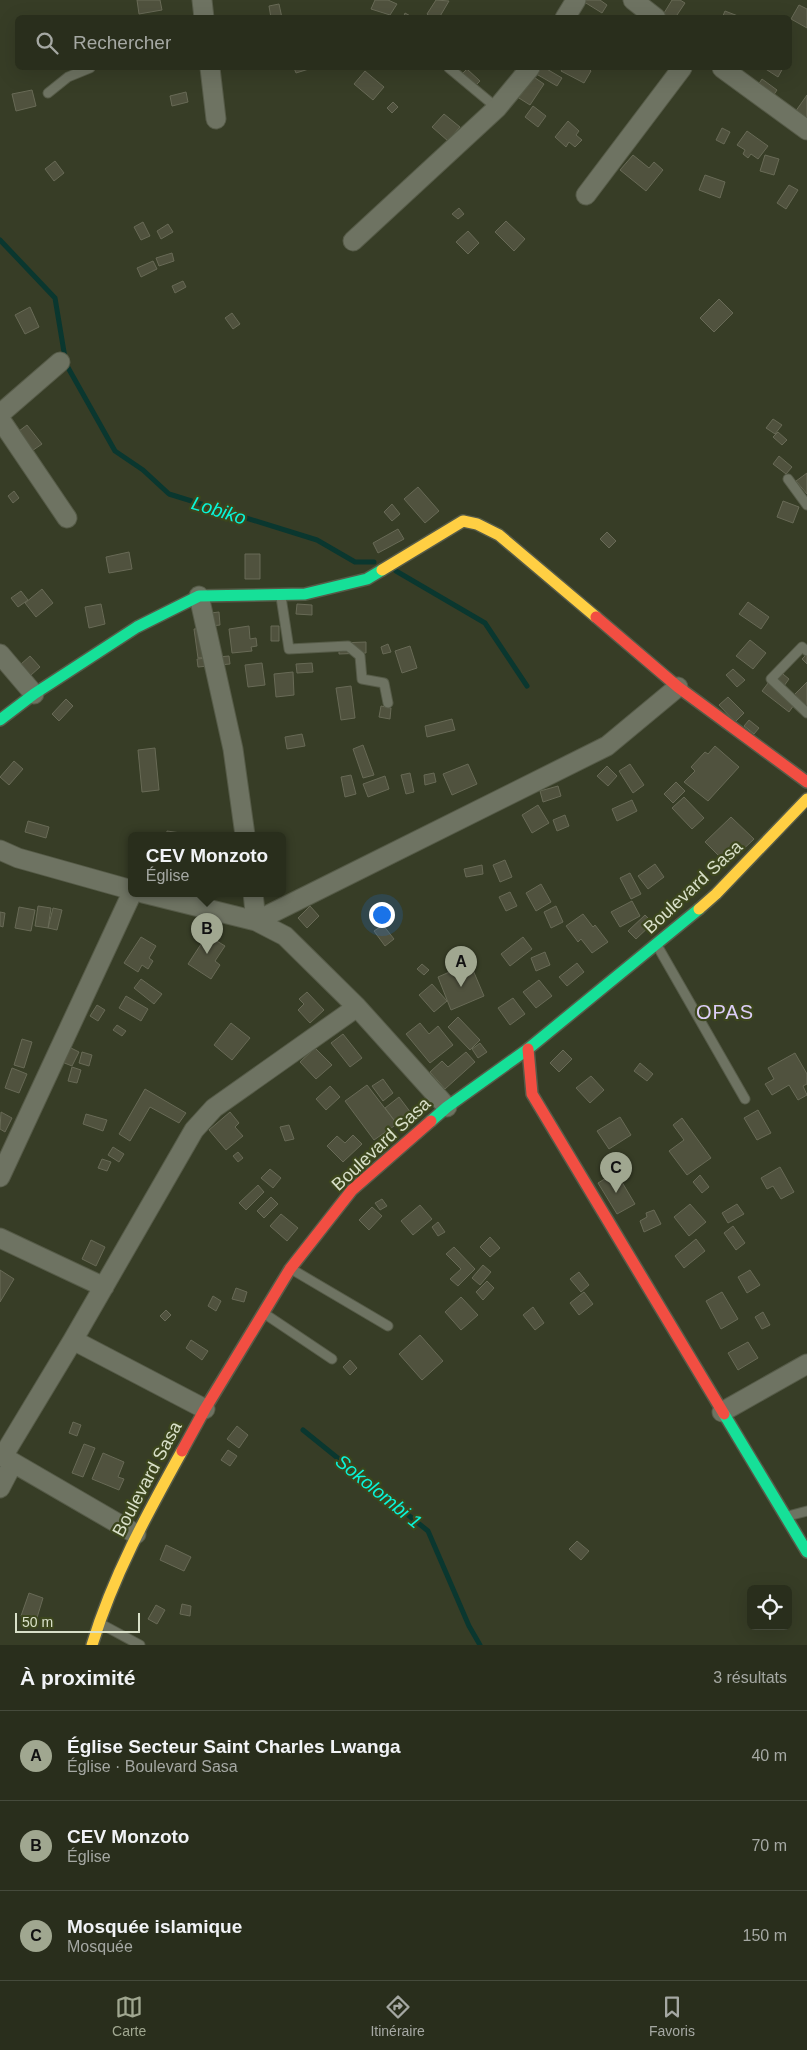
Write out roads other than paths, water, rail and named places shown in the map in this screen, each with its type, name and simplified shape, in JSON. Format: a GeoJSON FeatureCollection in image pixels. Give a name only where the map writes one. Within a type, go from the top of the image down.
{"type":"FeatureCollection","features":[{"type":"Feature","properties":{"kind":"street"},"geometry":{"type":"LineString","coordinates":[[202,0],[204,15]]}},
{"type":"Feature","properties":{"kind":"street"},"geometry":{"type":"LineString","coordinates":[[567,15],[576,0]]}},
{"type":"Feature","properties":{"kind":"street"},"geometry":{"type":"LineString","coordinates":[[633,0],[652,15]]}},
{"type":"Feature","properties":{"kind":"street"},"geometry":{"type":"LineString","coordinates":[[210,70],[216,119]]}},
{"type":"Feature","properties":{"kind":"street"},"geometry":{"type":"LineString","coordinates":[[353,241],[498,108],[528,70]]}},
{"type":"Feature","properties":{"kind":"street"},"geometry":{"type":"LineString","coordinates":[[586,195],[680,70]]}},
{"type":"Feature","properties":{"kind":"street"},"geometry":{"type":"LineString","coordinates":[[725,70],[807,130]]}},
{"type":"Feature","properties":{"kind":"street"},"geometry":{"type":"LineString","coordinates":[[0,414],[60,362]]}},
{"type":"Feature","properties":{"kind":"street"},"geometry":{"type":"LineString","coordinates":[[0,419],[67,518]]}},
{"type":"Feature","properties":{"kind":"street"},"geometry":{"type":"LineString","coordinates":[[0,720],[34,694],[137,627],[199,596],[305,594],[367,578],[463,520],[477,524],[499,535],[678,687],[807,782]]}},
{"type":"Feature","properties":{"kind":"street"},"geometry":{"type":"LineString","coordinates":[[199,596],[233,749],[245,832]]}},
{"type":"Feature","properties":{"kind":"street"},"geometry":{"type":"LineString","coordinates":[[0,654],[34,694]]}},
{"type":"Feature","properties":{"kind":"street"},"geometry":{"type":"LineString","coordinates":[[256,921],[607,746],[678,687]]}},
{"type":"Feature","properties":{"kind":"street","name":"Boulevard Sasa"},"geometry":{"type":"LineString","coordinates":[[92,1645],[99,1622],[136,1534],[204,1409],[290,1269],[352,1190],[447,1107],[528,1049],[657,945],[716,894],[807,799]]}},
{"type":"Feature","properties":{"kind":"street"},"geometry":{"type":"LineString","coordinates":[[0,850],[18,858],[128,890]]}},
{"type":"Feature","properties":{"kind":"street"},"geometry":{"type":"LineString","coordinates":[[0,1177],[129,897]]}},
{"type":"Feature","properties":{"kind":"street"},"geometry":{"type":"LineString","coordinates":[[160,897],[256,921],[285,936],[357,1007],[447,1107]]}},
{"type":"Feature","properties":{"kind":"street"},"geometry":{"type":"LineString","coordinates":[[253,897],[256,921]]}},
{"type":"Feature","properties":{"kind":"street"},"geometry":{"type":"LineString","coordinates":[[0,1488],[5,1458],[194,1130],[214,1108],[357,1007]]}},
{"type":"Feature","properties":{"kind":"street"},"geometry":{"type":"LineString","coordinates":[[528,1049],[532,1094],[807,1552]]}},
{"type":"Feature","properties":{"kind":"street"},"geometry":{"type":"LineString","coordinates":[[0,1238],[104,1287]]}},
{"type":"Feature","properties":{"kind":"street"},"geometry":{"type":"LineString","coordinates":[[74,1340],[204,1409]]}},
{"type":"Feature","properties":{"kind":"street"},"geometry":{"type":"LineString","coordinates":[[722,1412],[807,1364]]}},
{"type":"Feature","properties":{"kind":"street"},"geometry":{"type":"LineString","coordinates":[[5,1458],[136,1534]]}},
{"type":"Feature","properties":{"kind":"lane"},"geometry":{"type":"LineString","coordinates":[[48,93],[68,77],[85,70]]}},
{"type":"Feature","properties":{"kind":"lane"},"geometry":{"type":"LineString","coordinates":[[451,70],[498,108]]}},
{"type":"Feature","properties":{"kind":"lane"},"geometry":{"type":"LineString","coordinates":[[788,480],[807,505]]}},
{"type":"Feature","properties":{"kind":"lane"},"geometry":{"type":"LineString","coordinates":[[281,594],[289,649],[348,646],[360,656],[362,679],[384,683],[388,702]]}},
{"type":"Feature","properties":{"kind":"lane"},"geometry":{"type":"LineString","coordinates":[[807,650],[802,647],[771,679],[807,713]]}},
{"type":"Feature","properties":{"kind":"lane"},"geometry":{"type":"LineString","coordinates":[[657,945],[745,1099]]}},
{"type":"Feature","properties":{"kind":"lane"},"geometry":{"type":"LineString","coordinates":[[290,1269],[388,1326]]}},
{"type":"Feature","properties":{"kind":"lane"},"geometry":{"type":"LineString","coordinates":[[263,1312],[332,1359]]}},
{"type":"Feature","properties":{"kind":"lane"},"geometry":{"type":"LineString","coordinates":[[786,1516],[807,1511]]}},
{"type":"Feature","properties":{"kind":"lane"},"geometry":{"type":"LineString","coordinates":[[99,1622],[140,1645]]}},
{"type":"Feature","properties":{"kind":"waterway","name":"Lobiko"},"geometry":{"type":"LineString","coordinates":[[0,240],[55,298],[66,364],[115,451],[143,470],[169,494],[317,540],[355,562],[374,562]]}},
{"type":"Feature","properties":{"kind":"waterway","name":"Lobiko"},"geometry":{"type":"LineString","coordinates":[[396,571],[485,623],[527,686]]}},
{"type":"Feature","properties":{"kind":"waterway","name":"Sokolombi 1"},"geometry":{"type":"LineString","coordinates":[[303,1430],[428,1531],[469,1626],[480,1645]]}},
{"type":"Feature","properties":{"kind":"place","name":"CEV Monzoto"},"geometry":{"type":"Point","coordinates":[207,954]}},
{"type":"Feature","properties":{"kind":"place","name":"Église Secteur Saint Charles Lwanga"},"geometry":{"type":"Point","coordinates":[461,987]}},
{"type":"Feature","properties":{"kind":"place","name":"Mosquée islamique"},"geometry":{"type":"Point","coordinates":[616,1193]}},
{"type":"Feature","properties":{"kind":"district","name":"OPAS"},"geometry":{"type":"Point","coordinates":[725,1012]}}]}
